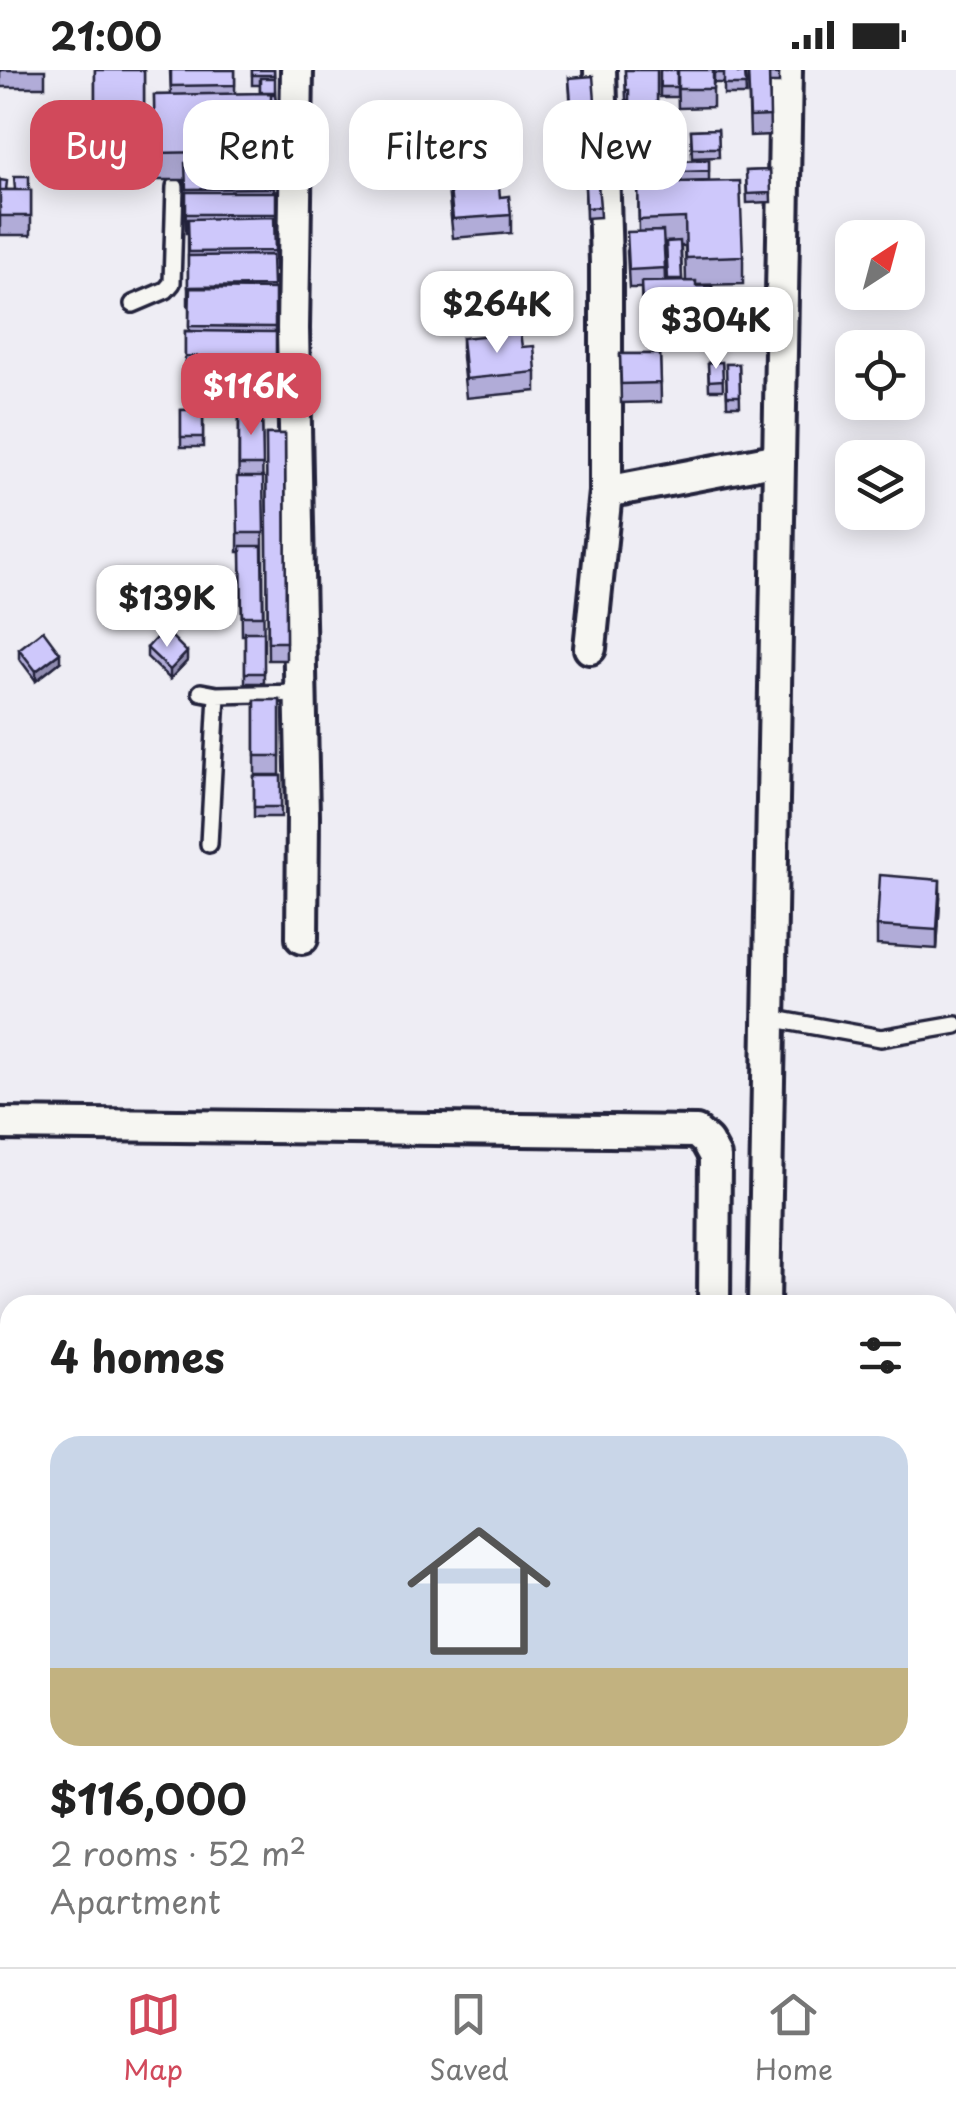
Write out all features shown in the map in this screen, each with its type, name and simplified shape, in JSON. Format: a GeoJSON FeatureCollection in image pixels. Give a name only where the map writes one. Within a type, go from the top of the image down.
{"type":"FeatureCollection","features":[{"type":"Feature","properties":{"kind":"street"},"geometry":{"type":"LineString","coordinates":[[297,70],[293,329],[302,938]]}},
{"type":"Feature","properties":{"kind":"street"},"geometry":{"type":"LineString","coordinates":[[590,648],[606,492],[606,263],[600,70]]}},
{"type":"Feature","properties":{"kind":"street"},"geometry":{"type":"LineString","coordinates":[[764,1295],[786,70]]}},
{"type":"Feature","properties":{"kind":"street"},"geometry":{"type":"LineString","coordinates":[[606,492],[779,459]]}},
{"type":"Feature","properties":{"kind":"street"},"geometry":{"type":"LineString","coordinates":[[0,1124],[696,1132],[716,1157],[714,1295]]}},
{"type":"Feature","properties":{"kind":"lane"},"geometry":{"type":"LineString","coordinates":[[133,304],[172,284],[175,187]]}},
{"type":"Feature","properties":{"kind":"lane"},"geometry":{"type":"LineString","coordinates":[[209,844],[209,694],[300,693]]}},
{"type":"Feature","properties":{"kind":"lane"},"geometry":{"type":"LineString","coordinates":[[769,1018],[881,1038],[956,1025]]}},
{"type":"Feature","properties":{"kind":"building"},"geometry":{"type":"Polygon","coordinates":[[[95,70],[144,70],[144,100],[95,100],[95,70]]]}},
{"type":"Feature","properties":{"kind":"building"},"geometry":{"type":"Polygon","coordinates":[[[171,70],[235,70],[235,85],[171,86],[171,70]]]}},
{"type":"Feature","properties":{"kind":"building"},"geometry":{"type":"Polygon","coordinates":[[[252,70],[274,70],[274,75],[252,75],[252,70]]]}},
{"type":"Feature","properties":{"kind":"building"},"geometry":{"type":"Polygon","coordinates":[[[625,70],[657,70],[657,100],[629,100],[625,70]]]}},
{"type":"Feature","properties":{"kind":"building"},"geometry":{"type":"Polygon","coordinates":[[[660,70],[677,70],[677,87],[660,87],[660,70]]]}},
{"type":"Feature","properties":{"kind":"building"},"geometry":{"type":"Polygon","coordinates":[[[678,70],[713,70],[713,89],[678,89],[678,70]]]}},
{"type":"Feature","properties":{"kind":"building"},"geometry":{"type":"Polygon","coordinates":[[[714,70],[745,73],[746,85],[724,85],[724,73],[714,70]]]}},
{"type":"Feature","properties":{"kind":"building"},"geometry":{"type":"Polygon","coordinates":[[[748,70],[769,70],[770,116],[750,117],[748,70]]]}},
{"type":"Feature","properties":{"kind":"building"},"geometry":{"type":"Polygon","coordinates":[[[593,76],[595,100],[571,100],[569,78],[593,76]]]}},
{"type":"Feature","properties":{"kind":"building"},"geometry":{"type":"Polygon","coordinates":[[[260,78],[275,78],[275,92],[260,92],[260,78]]]}},
{"type":"Feature","properties":{"kind":"building"},"geometry":{"type":"Polygon","coordinates":[[[271,93],[271,100],[183,100],[183,153],[163,153],[163,100],[154,100],[154,95],[271,93]]]}},
{"type":"Feature","properties":{"kind":"building"},"geometry":{"type":"Polygon","coordinates":[[[718,129],[719,148],[692,148],[691,130],[718,129]]]}},
{"type":"Feature","properties":{"kind":"building"},"geometry":{"type":"Polygon","coordinates":[[[709,160],[709,171],[687,172],[687,161],[709,160]]]}},
{"type":"Feature","properties":{"kind":"building"},"geometry":{"type":"Polygon","coordinates":[[[770,170],[771,193],[747,194],[746,171],[770,170]]]}},
{"type":"Feature","properties":{"kind":"building"},"geometry":{"type":"Polygon","coordinates":[[[14,176],[29,176],[29,190],[15,190],[14,176]]]}},
{"type":"Feature","properties":{"kind":"building"},"geometry":{"type":"Polygon","coordinates":[[[740,181],[743,256],[686,258],[685,218],[639,220],[638,190],[687,190],[687,182],[740,181]]]}},
{"type":"Feature","properties":{"kind":"building"},"geometry":{"type":"Polygon","coordinates":[[[0,190],[31,190],[31,216],[0,216],[0,190]]]}},
{"type":"Feature","properties":{"kind":"building"},"geometry":{"type":"Polygon","coordinates":[[[450,190],[499,190],[500,197],[509,196],[511,215],[453,219],[450,190]]]}},
{"type":"Feature","properties":{"kind":"building"},"geometry":{"type":"Polygon","coordinates":[[[585,190],[598,190],[600,207],[586,208],[585,190]]]}},
{"type":"Feature","properties":{"kind":"building"},"geometry":{"type":"Polygon","coordinates":[[[186,192],[276,192],[276,214],[186,214],[186,192]]]}},
{"type":"Feature","properties":{"kind":"building"},"geometry":{"type":"Polygon","coordinates":[[[274,217],[275,251],[189,252],[188,219],[274,217]]]}},
{"type":"Feature","properties":{"kind":"building"},"geometry":{"type":"Polygon","coordinates":[[[663,231],[665,268],[629,270],[627,232],[663,231]]]}},
{"type":"Feature","properties":{"kind":"building"},"geometry":{"type":"Polygon","coordinates":[[[680,241],[682,279],[668,279],[666,242],[680,241]]]}},
{"type":"Feature","properties":{"kind":"building"},"geometry":{"type":"Polygon","coordinates":[[[272,255],[273,286],[188,287],[188,256],[272,255]]]}},
{"type":"Feature","properties":{"kind":"building"},"geometry":{"type":"Polygon","coordinates":[[[696,281],[696,286],[712,286],[713,320],[643,322],[641,282],[696,281]]]}},
{"type":"Feature","properties":{"kind":"building"},"geometry":{"type":"Polygon","coordinates":[[[190,288],[275,289],[275,327],[189,326],[190,288]]]}},
{"type":"Feature","properties":{"kind":"building"},"geometry":{"type":"Polygon","coordinates":[[[185,331],[276,332],[276,358],[185,356],[185,331]]]}},
{"type":"Feature","properties":{"kind":"building"},"geometry":{"type":"Polygon","coordinates":[[[520,332],[522,347],[534,346],[536,372],[466,379],[462,338],[520,332]]]}},
{"type":"Feature","properties":{"kind":"building"},"geometry":{"type":"Polygon","coordinates":[[[620,354],[660,354],[661,383],[621,384],[620,354]]]}},
{"type":"Feature","properties":{"kind":"building"},"geometry":{"type":"Polygon","coordinates":[[[722,362],[723,380],[709,381],[708,363],[722,362]]]}},
{"type":"Feature","properties":{"kind":"building"},"geometry":{"type":"Polygon","coordinates":[[[726,364],[739,364],[740,396],[727,396],[726,364]]]}},
{"type":"Feature","properties":{"kind":"building"},"geometry":{"type":"Polygon","coordinates":[[[181,410],[203,410],[203,437],[181,437],[181,410]]]}},
{"type":"Feature","properties":{"kind":"building"},"geometry":{"type":"Polygon","coordinates":[[[239,411],[262,412],[263,465],[239,465],[239,411]]]}},
{"type":"Feature","properties":{"kind":"building"},"geometry":{"type":"Polygon","coordinates":[[[266,434],[285,434],[286,642],[268,642],[266,434]]]}},
{"type":"Feature","properties":{"kind":"building"},"geometry":{"type":"Polygon","coordinates":[[[237,477],[263,477],[264,533],[238,533],[237,477]]]}},
{"type":"Feature","properties":{"kind":"building"},"geometry":{"type":"Polygon","coordinates":[[[241,546],[262,546],[263,616],[242,616],[241,546]]]}},
{"type":"Feature","properties":{"kind":"building"},"geometry":{"type":"Polygon","coordinates":[[[164,629],[187,652],[170,670],[147,648],[164,629]]]}},
{"type":"Feature","properties":{"kind":"building"},"geometry":{"type":"Polygon","coordinates":[[[43,630],[60,653],[36,671],[19,649],[43,630]]]}},
{"type":"Feature","properties":{"kind":"building"},"geometry":{"type":"Polygon","coordinates":[[[245,632],[264,632],[264,673],[245,673],[245,632]]]}},
{"type":"Feature","properties":{"kind":"building"},"geometry":{"type":"Polygon","coordinates":[[[255,700],[280,700],[280,756],[255,756],[255,700]]]}},
{"type":"Feature","properties":{"kind":"building"},"geometry":{"type":"Polygon","coordinates":[[[254,776],[281,776],[281,807],[254,807],[254,776]]]}},
{"type":"Feature","properties":{"kind":"building"},"geometry":{"type":"Polygon","coordinates":[[[880,875],[940,880],[937,930],[877,926],[880,875]]]}}]}
